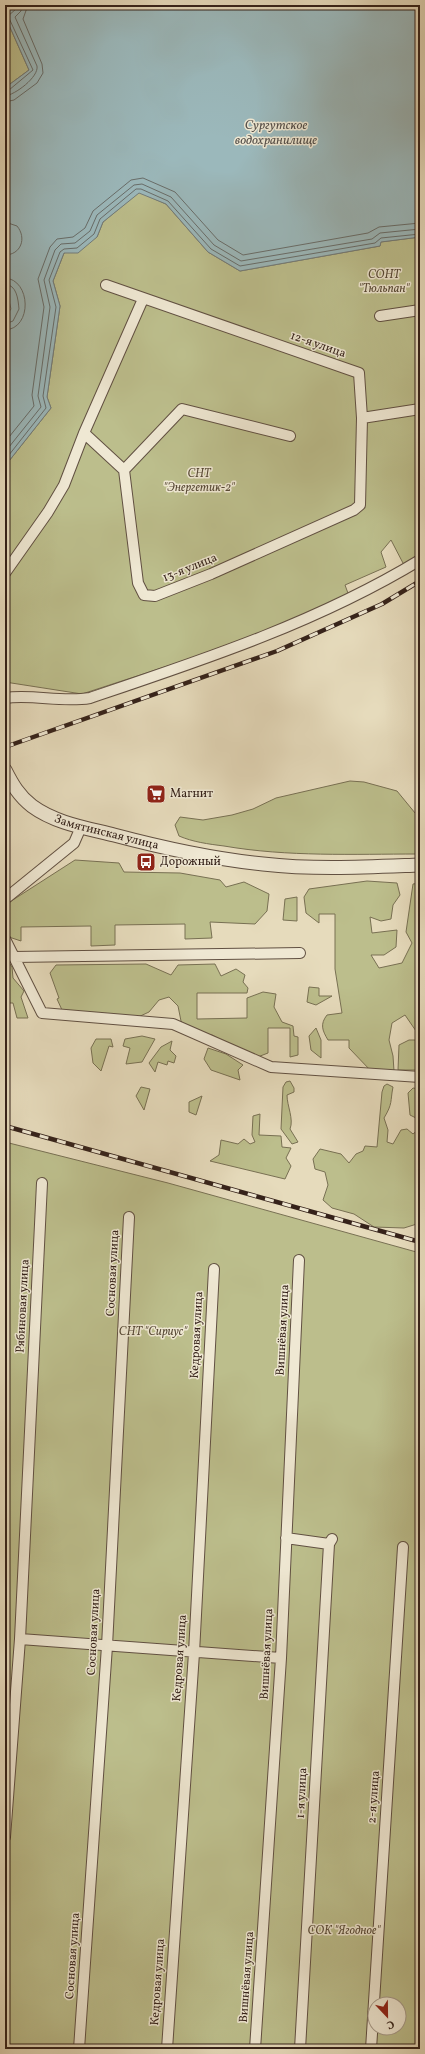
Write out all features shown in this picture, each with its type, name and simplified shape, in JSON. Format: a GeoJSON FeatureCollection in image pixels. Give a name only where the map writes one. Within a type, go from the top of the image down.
{"type":"FeatureCollection","features":[{"type":"Feature","properties":{"kind":"street","name":"12-я улица"},"geometry":{"type":"LineString","coordinates":[[106,285],[359,373],[362,418],[360,505]]}},
{"type":"Feature","properties":{"kind":"street"},"geometry":{"type":"LineString","coordinates":[[5,573],[48,512],[64,485],[84,433],[143,299]]}},
{"type":"Feature","properties":{"kind":"street"},"geometry":{"type":"LineString","coordinates":[[380,316],[420,310]]}},
{"type":"Feature","properties":{"kind":"street"},"geometry":{"type":"LineString","coordinates":[[84,433],[124,470],[182,409],[290,436]]}},
{"type":"Feature","properties":{"kind":"street"},"geometry":{"type":"LineString","coordinates":[[362,418],[420,410]]}},
{"type":"Feature","properties":{"kind":"street","name":"13-я улица"},"geometry":{"type":"LineString","coordinates":[[124,470],[138,583],[144,595],[155,596],[211,574],[354,510],[360,505]]}},
{"type":"Feature","properties":{"kind":"street"},"geometry":{"type":"LineString","coordinates":[[5,698],[30,696],[76,701],[90,698],[195,661],[327,610],[392,577],[420,560]]}},
{"type":"Feature","properties":{"kind":"street","name":"Замятинская улица"},"geometry":{"type":"LineString","coordinates":[[5,770],[14,788],[31,805],[44,813],[81,826],[180,851],[263,864],[356,868],[420,865]]}},
{"type":"Feature","properties":{"kind":"street"},"geometry":{"type":"LineString","coordinates":[[5,899],[74,843],[81,826]]}},
{"type":"Feature","properties":{"kind":"street"},"geometry":{"type":"LineString","coordinates":[[5,939],[42,1013],[173,1024],[271,1067],[420,1077]]}},
{"type":"Feature","properties":{"kind":"street"},"geometry":{"type":"LineString","coordinates":[[14,958],[300,952]]}},
{"type":"Feature","properties":{"kind":"street","name":"Рябиновая улица"},"geometry":{"type":"LineString","coordinates":[[5,1837],[20,1639],[42,1183]]}},
{"type":"Feature","properties":{"kind":"street","name":"Сосновая улица"},"geometry":{"type":"LineString","coordinates":[[79,2049],[107,1646],[129,1217]]}},
{"type":"Feature","properties":{"kind":"street","name":"Вишнёвая улица"},"geometry":{"type":"LineString","coordinates":[[255,2049],[281,1658],[299,1260]]}},
{"type":"Feature","properties":{"kind":"street","name":"Кедровая улица"},"geometry":{"type":"LineString","coordinates":[[167,2049],[194,1653],[214,1269]]}},
{"type":"Feature","properties":{"kind":"street","name":"1-я улица"},"geometry":{"type":"LineString","coordinates":[[286,1538],[330,1541],[300,2049]]}},
{"type":"Feature","properties":{"kind":"street","name":"2-я улица"},"geometry":{"type":"LineString","coordinates":[[371,2049],[403,1547]]}},
{"type":"Feature","properties":{"kind":"street"},"geometry":{"type":"LineString","coordinates":[[20,1639],[194,1653],[281,1658]]}},
{"type":"Feature","properties":{"kind":"green space"},"geometry":{"type":"Polygon","coordinates":[[[5,16],[29,70],[6,87],[5,91],[5,16]]]}},
{"type":"Feature","properties":{"kind":"green space","name":"СHТ \"Энергетик-2\""},"geometry":{"type":"Polygon","coordinates":[[[139,192],[166,204],[208,252],[240,271],[380,246],[380,242],[420,237],[420,555],[404,565],[391,540],[381,552],[386,567],[345,585],[349,596],[303,617],[186,660],[82,694],[5,682],[5,466],[51,408],[47,397],[60,306],[53,281],[64,253],[97,237],[103,222],[139,192]]]}},
{"type":"Feature","properties":{"kind":"green space"},"geometry":{"type":"Polygon","coordinates":[[[350,781],[364,782],[397,791],[420,819],[420,852],[418,854],[321,854],[248,850],[206,844],[184,838],[179,836],[175,825],[180,817],[203,820],[232,815],[253,809],[276,798],[350,781]]]}},
{"type":"Feature","properties":{"kind":"green space"},"geometry":{"type":"Polygon","coordinates":[[[75,860],[119,863],[124,872],[180,873],[220,880],[226,887],[244,882],[269,894],[267,911],[255,924],[210,922],[212,938],[185,939],[185,924],[115,925],[115,945],[91,946],[91,926],[21,927],[21,941],[9,937],[5,928],[5,905],[75,860]]]}},
{"type":"Feature","properties":{"kind":"green space"},"geometry":{"type":"Polygon","coordinates":[[[367,881],[397,883],[400,895],[393,905],[391,919],[381,921],[370,917],[372,933],[397,930],[396,947],[384,955],[371,955],[379,968],[402,963],[412,943],[406,932],[413,884],[420,883],[420,1031],[416,1031],[405,1015],[392,1023],[389,1040],[393,1056],[394,1071],[371,1071],[349,1048],[349,1040],[328,1040],[323,1030],[323,1021],[327,1015],[342,1013],[335,969],[335,914],[319,914],[319,923],[306,913],[304,897],[309,889],[367,881]]]}},
{"type":"Feature","properties":{"kind":"green space"},"geometry":{"type":"Polygon","coordinates":[[[297,897],[297,921],[283,920],[285,899],[297,897]]]}},
{"type":"Feature","properties":{"kind":"green space"},"geometry":{"type":"Polygon","coordinates":[[[5,957],[12,967],[13,978],[24,991],[21,997],[28,1018],[17,1018],[13,1003],[5,1003],[5,957]]]}},
{"type":"Feature","properties":{"kind":"green space"},"geometry":{"type":"Polygon","coordinates":[[[146,964],[171,975],[178,965],[215,964],[221,976],[236,969],[245,975],[243,982],[248,988],[247,993],[197,993],[197,1019],[247,1018],[247,998],[263,992],[276,994],[274,1007],[282,1022],[293,1026],[294,1036],[298,1037],[298,1055],[290,1057],[290,1028],[268,1028],[268,1053],[255,1058],[212,1035],[192,1032],[181,1021],[178,1006],[169,997],[159,1000],[149,1012],[136,1018],[62,1010],[57,999],[59,998],[50,973],[56,965],[146,964]]]}},
{"type":"Feature","properties":{"kind":"green space"},"geometry":{"type":"Polygon","coordinates":[[[309,987],[319,988],[319,996],[332,996],[316,1005],[307,1002],[309,987]]]}},
{"type":"Feature","properties":{"kind":"green space"},"geometry":{"type":"Polygon","coordinates":[[[316,1028],[321,1040],[321,1058],[311,1050],[309,1036],[316,1028]]]}},
{"type":"Feature","properties":{"kind":"green space"},"geometry":{"type":"Polygon","coordinates":[[[142,1036],[155,1039],[142,1062],[126,1064],[130,1048],[123,1046],[125,1039],[142,1036]]]}},
{"type":"Feature","properties":{"kind":"green space"},"geometry":{"type":"Polygon","coordinates":[[[96,1039],[111,1039],[113,1047],[109,1046],[101,1071],[93,1063],[91,1048],[96,1039]]]}},
{"type":"Feature","properties":{"kind":"green space"},"geometry":{"type":"Polygon","coordinates":[[[409,1040],[420,1040],[420,1070],[398,1070],[399,1045],[409,1040]]]}},
{"type":"Feature","properties":{"kind":"green space"},"geometry":{"type":"Polygon","coordinates":[[[172,1041],[170,1050],[176,1056],[174,1063],[168,1061],[167,1065],[158,1062],[155,1072],[149,1063],[161,1047],[172,1041]]]}},
{"type":"Feature","properties":{"kind":"green space"},"geometry":{"type":"Polygon","coordinates":[[[208,1048],[226,1054],[243,1065],[238,1070],[240,1080],[211,1070],[204,1059],[208,1048]]]}},
{"type":"Feature","properties":{"kind":"green space"},"geometry":{"type":"Polygon","coordinates":[[[290,1081],[294,1088],[294,1092],[287,1095],[291,1117],[290,1129],[298,1142],[292,1144],[281,1129],[283,1087],[286,1082],[290,1081]]]}},
{"type":"Feature","properties":{"kind":"green space"},"geometry":{"type":"Polygon","coordinates":[[[387,1084],[393,1087],[390,1106],[384,1118],[388,1130],[387,1142],[393,1144],[401,1130],[407,1129],[413,1134],[420,1128],[420,1223],[404,1228],[374,1227],[354,1214],[332,1208],[323,1200],[328,1185],[325,1172],[315,1169],[313,1159],[320,1149],[341,1154],[349,1163],[356,1154],[363,1151],[365,1146],[377,1147],[382,1092],[384,1086],[387,1084]]]}},
{"type":"Feature","properties":{"kind":"green space"},"geometry":{"type":"Polygon","coordinates":[[[141,1087],[150,1089],[144,1110],[136,1096],[141,1087]]]}},
{"type":"Feature","properties":{"kind":"green space"},"geometry":{"type":"Polygon","coordinates":[[[413,1088],[420,1089],[420,1127],[418,1119],[410,1115],[408,1093],[413,1088]]]}},
{"type":"Feature","properties":{"kind":"green space"},"geometry":{"type":"Polygon","coordinates":[[[202,1096],[196,1115],[189,1112],[189,1102],[202,1096]]]}},
{"type":"Feature","properties":{"kind":"green space"},"geometry":{"type":"Polygon","coordinates":[[[260,1114],[259,1135],[281,1136],[282,1147],[291,1148],[286,1158],[291,1166],[285,1179],[210,1161],[219,1155],[221,1140],[238,1144],[244,1139],[250,1144],[255,1142],[252,1135],[253,1116],[260,1114]]]}},
{"type":"Feature","properties":{"kind":"green space","name":"СНТ \"Сириус\""},"geometry":{"type":"Polygon","coordinates":[[[5,1142],[168,1183],[420,1253],[420,2049],[5,2049],[5,1142]]]}},
{"type":"Feature","properties":{"kind":"water","name":"Сургутское водохранилище"},"geometry":{"type":"Polygon","coordinates":[[[15,5],[420,5],[420,237],[381,242],[380,246],[240,271],[208,252],[166,204],[139,193],[103,222],[97,237],[78,253],[64,253],[53,281],[60,306],[47,397],[51,408],[5,466],[5,317],[11,309],[5,285],[5,242],[7,239],[5,227],[5,91],[6,87],[29,70],[5,16],[5,12],[15,5]]]}},
{"type":"Feature","properties":{"kind":"railway"},"geometry":{"type":"LineString","coordinates":[[5,747],[277,651],[382,604],[420,581]]}},
{"type":"Feature","properties":{"kind":"railway"},"geometry":{"type":"LineString","coordinates":[[5,1126],[420,1242]]}},
{"type":"Feature","properties":{"kind":"place","name":"Магнит"},"geometry":{"type":"Point","coordinates":[156,794]}},
{"type":"Feature","properties":{"kind":"place","name":"Дорожный"},"geometry":{"type":"Point","coordinates":[146,862]}},
{"type":"Feature","properties":{"kind":"park label","name":"СОНТ \"Тюльпан\""},"geometry":{"type":"Point","coordinates":[384,282]}},
{"type":"Feature","properties":{"kind":"park label","name":"СОК \"Ягодное\""},"geometry":{"type":"Point","coordinates":[344,1931]}}]}
